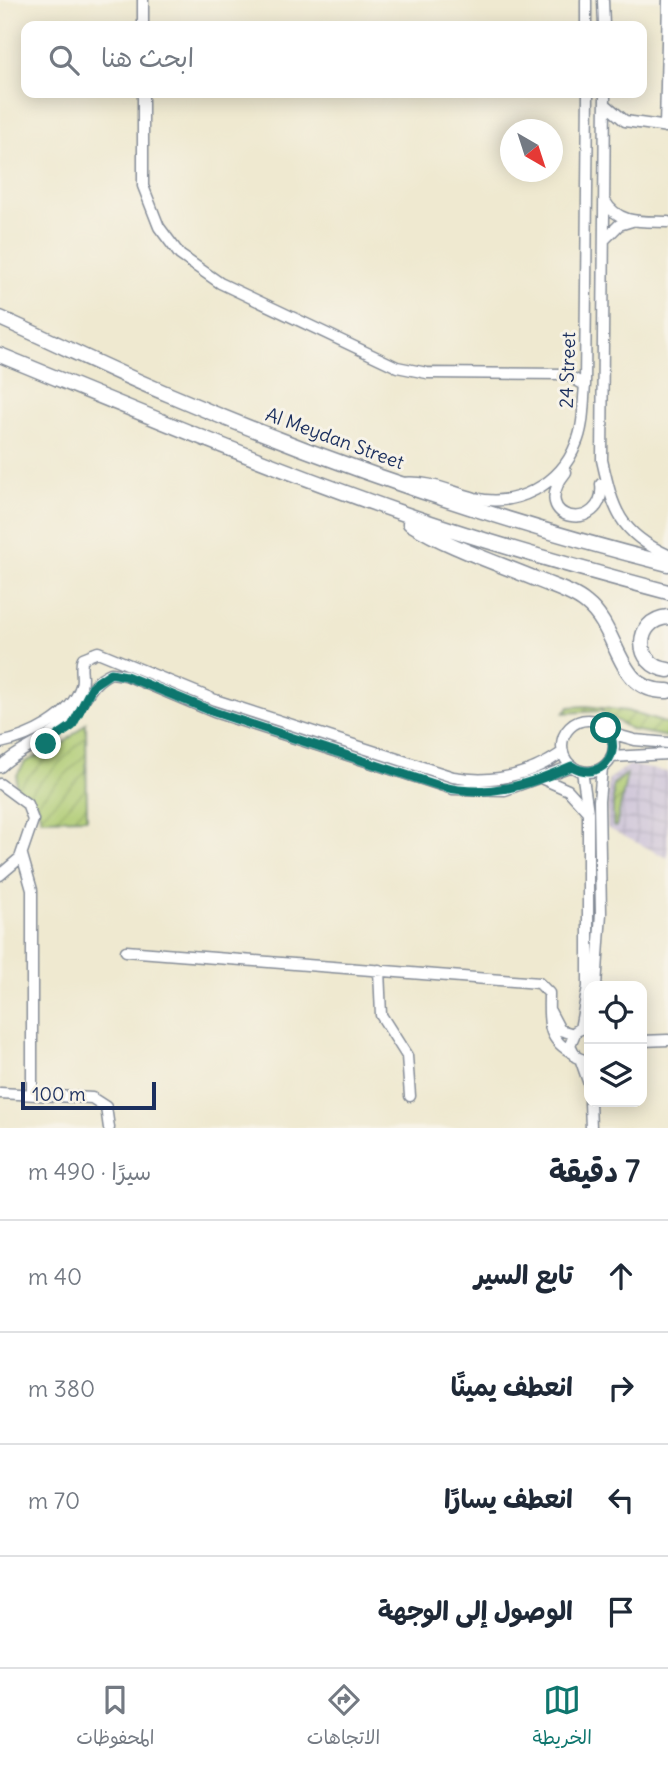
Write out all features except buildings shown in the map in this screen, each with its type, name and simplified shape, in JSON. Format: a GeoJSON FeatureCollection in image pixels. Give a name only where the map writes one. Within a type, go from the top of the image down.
{"type":"FeatureCollection","features":[{"type":"Feature","properties":{"kind":"main road","name":"Al Meydan Street"},"geometry":{"type":"LineString","coordinates":[[0,318],[178,399],[398,483],[538,529],[668,564]]}},
{"type":"Feature","properties":{"kind":"main road"},"geometry":{"type":"LineString","coordinates":[[0,355],[230,449],[399,512],[540,558],[668,592]]}},
{"type":"Feature","properties":{"kind":"main road"},"geometry":{"type":"LineString","coordinates":[[399,512],[413,525],[457,548],[582,600],[607,625],[630,677],[650,690],[668,691]]}},
{"type":"Feature","properties":{"kind":"main road"},"geometry":{"type":"LineString","coordinates":[[668,617],[657,619],[646,627],[641,644],[647,660],[656,667],[668,670]]}},
{"type":"Feature","properties":{"kind":"street"},"geometry":{"type":"LineString","coordinates":[[143,0],[143,21]]}},
{"type":"Feature","properties":{"kind":"street"},"geometry":{"type":"LineString","coordinates":[[586,0],[586,21]]}},
{"type":"Feature","properties":{"kind":"street"},"geometry":{"type":"LineString","coordinates":[[603,0],[604,21]]}},
{"type":"Feature","properties":{"kind":"street"},"geometry":{"type":"LineString","coordinates":[[605,98],[614,114],[631,123],[667,127],[668,0]]}},
{"type":"Feature","properties":{"kind":"street"},"geometry":{"type":"LineString","coordinates":[[143,98],[143,186],[148,204],[168,242],[204,274],[397,367],[427,373],[565,374],[585,385]]}},
{"type":"Feature","properties":{"kind":"street","name":"24 Street"},"geometry":{"type":"LineString","coordinates":[[398,483],[427,483],[474,498],[505,499],[542,486],[557,474],[570,456],[580,431],[585,385],[587,98]]}},
{"type":"Feature","properties":{"kind":"street","name":"24 Street"},"geometry":{"type":"LineString","coordinates":[[605,98],[602,460],[608,492],[621,521],[640,540],[668,555]]}},
{"type":"Feature","properties":{"kind":"street"},"geometry":{"type":"LineString","coordinates":[[605,139],[620,127],[631,123]]}},
{"type":"Feature","properties":{"kind":"street"},"geometry":{"type":"LineString","coordinates":[[604,200],[612,212],[632,221]]}},
{"type":"Feature","properties":{"kind":"street"},"geometry":{"type":"LineString","coordinates":[[605,239],[620,225],[632,221],[668,222]]}},
{"type":"Feature","properties":{"kind":"street"},"geometry":{"type":"LineString","coordinates":[[565,374],[586,357]]}},
{"type":"Feature","properties":{"kind":"street"},"geometry":{"type":"LineString","coordinates":[[570,456],[570,467],[554,493],[557,508],[570,517],[584,516],[599,502],[602,460]]}},
{"type":"Feature","properties":{"kind":"street"},"geometry":{"type":"LineString","coordinates":[[0,766],[24,748],[41,746],[82,681],[83,659],[97,652],[215,700],[463,779],[513,776],[535,768],[563,752]]}},
{"type":"Feature","properties":{"kind":"street"},"geometry":{"type":"LineString","coordinates":[[0,743],[51,733],[75,722],[96,682],[108,674],[117,673],[214,712],[453,789],[492,792],[577,769],[602,768]]}},
{"type":"Feature","properties":{"kind":"street"},"geometry":{"type":"LineString","coordinates":[[15,740],[57,709],[82,681]]}},
{"type":"Feature","properties":{"kind":"street"},"geometry":{"type":"LineString","coordinates":[[581,1059],[570,1045],[581,1030],[587,998],[588,812],[577,769],[563,752],[564,736],[580,722],[597,722],[610,733],[626,739],[668,743]]}},
{"type":"Feature","properties":{"kind":"street"},"geometry":{"type":"LineString","coordinates":[[596,981],[601,913],[599,802],[602,768],[611,757],[613,742],[610,733]]}},
{"type":"Feature","properties":{"kind":"street"},"geometry":{"type":"LineString","coordinates":[[611,757],[668,754]]}},
{"type":"Feature","properties":{"kind":"street"},"geometry":{"type":"LineString","coordinates":[[0,757],[0,766]]}},
{"type":"Feature","properties":{"kind":"street"},"geometry":{"type":"LineString","coordinates":[[542,779],[568,790],[588,812]]}},
{"type":"Feature","properties":{"kind":"street"},"geometry":{"type":"LineString","coordinates":[[0,784],[27,804],[32,813],[32,823],[22,855],[32,890],[32,1094]]}},
{"type":"Feature","properties":{"kind":"street"},"geometry":{"type":"LineString","coordinates":[[4,872],[22,855]]}},
{"type":"Feature","properties":{"kind":"street"},"geometry":{"type":"LineString","coordinates":[[4,872],[25,873]]}},
{"type":"Feature","properties":{"kind":"street"},"geometry":{"type":"LineString","coordinates":[[588,913],[601,913]]}},
{"type":"Feature","properties":{"kind":"street"},"geometry":{"type":"LineString","coordinates":[[126,951],[539,983],[548,989],[548,1024],[552,1035],[581,1059]]}},
{"type":"Feature","properties":{"kind":"street"},"geometry":{"type":"LineString","coordinates":[[379,970],[381,1015],[407,1056],[410,1096]]}},
{"type":"Feature","properties":{"kind":"street"},"geometry":{"type":"LineString","coordinates":[[549,1008],[561,1030],[581,1030]]}},
{"type":"Feature","properties":{"kind":"street"},"geometry":{"type":"LineString","coordinates":[[647,1041],[668,1040]]}},
{"type":"Feature","properties":{"kind":"street"},"geometry":{"type":"LineString","coordinates":[[0,1093],[96,1099],[108,1111],[108,1128]]}},
{"type":"Feature","properties":{"kind":"street"},"geometry":{"type":"LineString","coordinates":[[590,1107],[591,1128]]}},
{"type":"Feature","properties":{"kind":"shaded area"},"geometry":{"type":"Polygon","coordinates":[[[629,765],[668,772],[668,858],[607,828],[608,780],[629,765]]]}},
{"type":"Feature","properties":{"kind":"green space"},"geometry":{"type":"Polygon","coordinates":[[[586,706],[627,711],[668,724],[668,737],[632,730],[601,711],[564,713],[569,707],[586,706]]]}},
{"type":"Feature","properties":{"kind":"green space"},"geometry":{"type":"Polygon","coordinates":[[[86,723],[87,818],[41,819],[37,805],[15,790],[17,775],[25,762],[62,745],[86,723]]]}},
{"type":"Feature","properties":{"kind":"green space"},"geometry":{"type":"Polygon","coordinates":[[[627,774],[616,827],[613,826],[613,784],[627,774]]]}},
{"type":"Feature","properties":{"kind":"route"},"geometry":{"type":"LineString","coordinates":[[46,744],[72,726],[93,685],[111,673],[126,676],[232,718],[440,786],[466,791],[505,790],[542,779],[572,766],[582,771],[598,770],[606,765],[613,752],[612,737],[606,728]]}}]}
